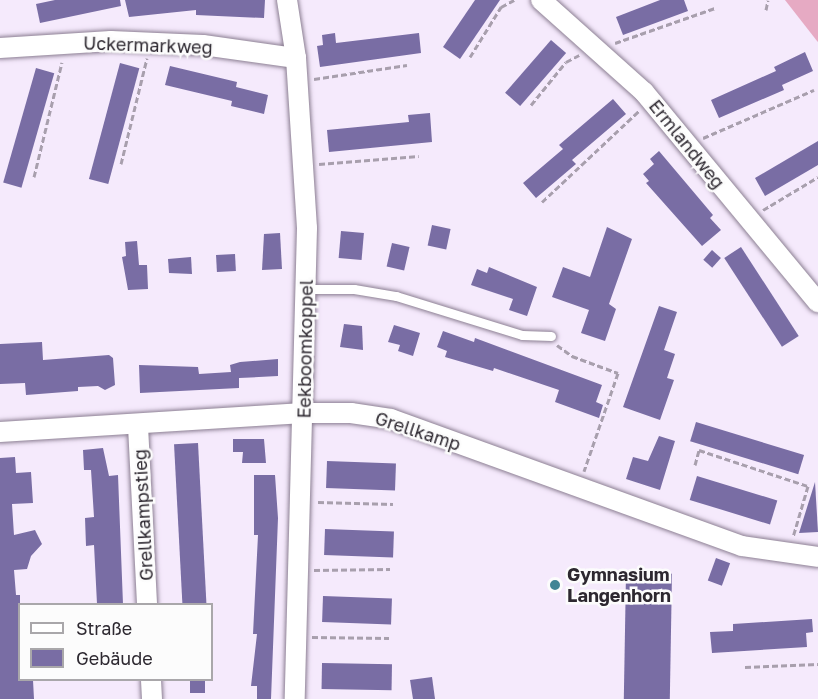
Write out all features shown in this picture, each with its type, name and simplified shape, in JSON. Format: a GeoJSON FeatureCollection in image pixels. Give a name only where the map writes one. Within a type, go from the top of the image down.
{"type":"FeatureCollection","features":[{"type":"Feature","properties":{"kind":"street","name":"Eekboomkoppel"},"geometry":{"type":"LineString","coordinates":[[287,0],[296,58],[304,159],[306,289],[295,699]]}},
{"type":"Feature","properties":{"kind":"street","name":"Ermlandweg"},"geometry":{"type":"LineString","coordinates":[[541,0],[651,100],[818,302]]}},
{"type":"Feature","properties":{"kind":"street","name":"Uckermarkweg"},"geometry":{"type":"LineString","coordinates":[[0,48],[150,43],[296,58]]}},
{"type":"Feature","properties":{"kind":"street","name":"Grellkamp"},"geometry":{"type":"LineString","coordinates":[[0,432],[138,426],[303,413],[351,413],[391,418],[742,546],[818,557]]}},
{"type":"Feature","properties":{"kind":"street","name":"Grellkampstieg"},"geometry":{"type":"LineString","coordinates":[[138,426],[147,603]]}},
{"type":"Feature","properties":{"kind":"street"},"geometry":{"type":"LineString","coordinates":[[151,681],[152,699]]}},
{"type":"Feature","properties":{"kind":"lane"},"geometry":{"type":"LineString","coordinates":[[306,289],[354,289],[396,296],[522,335],[551,336]]}},
{"type":"Feature","properties":{"kind":"path"},"geometry":{"type":"LineString","coordinates":[[470,57],[501,7],[514,0]]}},
{"type":"Feature","properties":{"kind":"path"},"geometry":{"type":"LineString","coordinates":[[766,10],[768,0]]}},
{"type":"Feature","properties":{"kind":"path"},"geometry":{"type":"LineString","coordinates":[[531,105],[566,62],[596,48],[715,8]]}},
{"type":"Feature","properties":{"kind":"path"},"geometry":{"type":"LineString","coordinates":[[121,164],[150,43]]}},
{"type":"Feature","properties":{"kind":"path"},"geometry":{"type":"LineString","coordinates":[[34,177],[67,44]]}},
{"type":"Feature","properties":{"kind":"path"},"geometry":{"type":"LineString","coordinates":[[298,82],[407,65]]}},
{"type":"Feature","properties":{"kind":"path"},"geometry":{"type":"LineString","coordinates":[[688,145],[814,90]]}},
{"type":"Feature","properties":{"kind":"path"},"geometry":{"type":"LineString","coordinates":[[542,201],[651,100]]}},
{"type":"Feature","properties":{"kind":"path"},"geometry":{"type":"LineString","coordinates":[[304,159],[318,164],[419,156]]}},
{"type":"Feature","properties":{"kind":"path"},"geometry":{"type":"LineString","coordinates":[[749,218],[818,177]]}},
{"type":"Feature","properties":{"kind":"path"},"geometry":{"type":"LineString","coordinates":[[551,336],[561,351],[618,373],[578,488]]}},
{"type":"Feature","properties":{"kind":"path"},"geometry":{"type":"LineString","coordinates":[[695,465],[699,450],[808,486],[789,553]]}},
{"type":"Feature","properties":{"kind":"path"},"geometry":{"type":"LineString","coordinates":[[301,502],[393,504]]}},
{"type":"Feature","properties":{"kind":"path"},"geometry":{"type":"LineString","coordinates":[[299,570],[390,569]]}},
{"type":"Feature","properties":{"kind":"path"},"geometry":{"type":"LineString","coordinates":[[297,637],[389,638]]}},
{"type":"Feature","properties":{"kind":"path"},"geometry":{"type":"LineString","coordinates":[[745,667],[818,664]]}},
{"type":"Feature","properties":{"kind":"shaded area"},"geometry":{"type":"Polygon","coordinates":[[[785,0],[818,0],[818,42],[817,41],[785,0]]]}},
{"type":"Feature","properties":{"kind":"building"},"geometry":{"type":"Polygon","coordinates":[[[55,0],[120,0],[121,6],[40,23],[36,4],[55,0]]]}},
{"type":"Feature","properties":{"kind":"building"},"geometry":{"type":"Polygon","coordinates":[[[125,0],[265,0],[264,18],[196,15],[196,10],[129,17],[125,0]]]}},
{"type":"Feature","properties":{"kind":"building"},"geometry":{"type":"Polygon","coordinates":[[[475,0],[500,0],[460,59],[443,47],[475,0]]]}},
{"type":"Feature","properties":{"kind":"building"},"geometry":{"type":"Polygon","coordinates":[[[660,0],[684,0],[688,11],[623,35],[616,17],[660,0]]]}},
{"type":"Feature","properties":{"kind":"building"},"geometry":{"type":"Polygon","coordinates":[[[335,33],[336,43],[419,33],[421,53],[320,67],[317,46],[323,45],[322,35],[335,33]]]}},
{"type":"Feature","properties":{"kind":"building"},"geometry":{"type":"Polygon","coordinates":[[[551,40],[566,53],[520,106],[505,93],[551,40]]]}},
{"type":"Feature","properties":{"kind":"building"},"geometry":{"type":"Polygon","coordinates":[[[805,52],[813,71],[782,85],[784,90],[719,118],[711,100],[776,71],[774,67],[805,52]]]}},
{"type":"Feature","properties":{"kind":"building"},"geometry":{"type":"Polygon","coordinates":[[[120,63],[139,68],[108,184],[89,179],[120,63]]]}},
{"type":"Feature","properties":{"kind":"building"},"geometry":{"type":"Polygon","coordinates":[[[170,66],[237,82],[236,87],[268,95],[264,114],[231,106],[232,101],[165,85],[170,66]]]}},
{"type":"Feature","properties":{"kind":"building"},"geometry":{"type":"Polygon","coordinates":[[[36,68],[54,73],[21,188],[3,182],[36,68]]]}},
{"type":"Feature","properties":{"kind":"building"},"geometry":{"type":"Polygon","coordinates":[[[613,99],[626,114],[572,160],[576,164],[536,198],[523,183],[563,149],[559,145],[613,99]]]}},
{"type":"Feature","properties":{"kind":"building"},"geometry":{"type":"Polygon","coordinates":[[[430,113],[432,142],[329,152],[327,130],[409,122],[408,115],[430,113]]]}},
{"type":"Feature","properties":{"kind":"building"},"geometry":{"type":"Polygon","coordinates":[[[818,141],[818,165],[765,196],[755,178],[818,141]]]}},
{"type":"Feature","properties":{"kind":"building"},"geometry":{"type":"Polygon","coordinates":[[[659,151],[713,215],[710,218],[721,230],[702,246],[646,183],[649,181],[643,174],[654,164],[650,159],[659,151]]]}},
{"type":"Feature","properties":{"kind":"building"},"geometry":{"type":"Polygon","coordinates":[[[432,225],[451,229],[446,249],[428,246],[432,225]]]}},
{"type":"Feature","properties":{"kind":"building"},"geometry":{"type":"Polygon","coordinates":[[[607,227],[632,239],[609,304],[616,309],[605,341],[581,333],[589,310],[552,297],[563,267],[590,277],[607,227]]]}},
{"type":"Feature","properties":{"kind":"building"},"geometry":{"type":"Polygon","coordinates":[[[341,231],[364,233],[362,260],[339,258],[341,231]]]}},
{"type":"Feature","properties":{"kind":"building"},"geometry":{"type":"Polygon","coordinates":[[[280,233],[282,269],[262,270],[264,234],[280,233]]]}},
{"type":"Feature","properties":{"kind":"building"},"geometry":{"type":"Polygon","coordinates":[[[137,241],[139,265],[147,265],[148,289],[128,290],[122,257],[126,256],[125,242],[137,241]]]}},
{"type":"Feature","properties":{"kind":"building"},"geometry":{"type":"Polygon","coordinates":[[[392,243],[410,247],[404,270],[387,266],[392,243]]]}},
{"type":"Feature","properties":{"kind":"building"},"geometry":{"type":"Polygon","coordinates":[[[741,247],[799,336],[782,347],[724,258],[741,247]]]}},
{"type":"Feature","properties":{"kind":"building"},"geometry":{"type":"Polygon","coordinates":[[[712,250],[721,258],[712,268],[703,260],[712,250]]]}},
{"type":"Feature","properties":{"kind":"building"},"geometry":{"type":"Polygon","coordinates":[[[235,254],[236,271],[217,272],[216,255],[235,254]]]}},
{"type":"Feature","properties":{"kind":"building"},"geometry":{"type":"Polygon","coordinates":[[[191,257],[192,274],[169,273],[168,259],[191,257]]]}},
{"type":"Feature","properties":{"kind":"building"},"geometry":{"type":"Polygon","coordinates":[[[489,267],[537,287],[527,316],[509,310],[513,299],[471,285],[477,269],[487,273],[489,267]]]}},
{"type":"Feature","properties":{"kind":"building"},"geometry":{"type":"Polygon","coordinates":[[[659,306],[677,312],[664,350],[675,354],[667,378],[674,380],[660,420],[623,407],[659,306]]]}},
{"type":"Feature","properties":{"kind":"building"},"geometry":{"type":"Polygon","coordinates":[[[344,324],[362,326],[363,350],[340,347],[344,324]]]}},
{"type":"Feature","properties":{"kind":"building"},"geometry":{"type":"Polygon","coordinates":[[[394,325],[420,333],[413,356],[398,351],[400,345],[388,342],[394,325]]]}},
{"type":"Feature","properties":{"kind":"building"},"geometry":{"type":"Polygon","coordinates":[[[443,331],[474,342],[475,338],[602,385],[596,402],[603,405],[599,418],[555,402],[559,390],[494,368],[493,371],[445,357],[447,351],[437,347],[443,331]]]}},
{"type":"Feature","properties":{"kind":"building"},"geometry":{"type":"Polygon","coordinates":[[[42,342],[43,360],[109,355],[113,358],[115,385],[105,390],[98,386],[78,387],[78,391],[26,395],[25,383],[0,384],[0,344],[42,342]]]}},
{"type":"Feature","properties":{"kind":"building"},"geometry":{"type":"Polygon","coordinates":[[[278,359],[278,376],[239,378],[239,388],[140,393],[139,365],[198,367],[199,374],[231,372],[230,365],[240,362],[278,359]]]}},
{"type":"Feature","properties":{"kind":"building"},"geometry":{"type":"Polygon","coordinates":[[[696,422],[804,455],[798,474],[690,441],[696,422]]]}},
{"type":"Feature","properties":{"kind":"building"},"geometry":{"type":"Polygon","coordinates":[[[659,436],[675,441],[660,490],[626,479],[633,457],[648,461],[659,436]]]}},
{"type":"Feature","properties":{"kind":"building"},"geometry":{"type":"Polygon","coordinates":[[[233,439],[264,439],[266,463],[242,463],[243,452],[233,452],[233,439]]]}},
{"type":"Feature","properties":{"kind":"building"},"geometry":{"type":"Polygon","coordinates":[[[198,443],[206,603],[182,603],[174,444],[198,443]]]}},
{"type":"Feature","properties":{"kind":"building"},"geometry":{"type":"Polygon","coordinates":[[[103,448],[109,476],[118,475],[123,603],[97,603],[94,545],[86,546],[85,518],[94,517],[91,470],[84,470],[83,450],[103,448]]]}},
{"type":"Feature","properties":{"kind":"building"},"geometry":{"type":"Polygon","coordinates":[[[15,457],[16,473],[31,472],[33,503],[12,504],[14,535],[35,530],[42,544],[31,556],[27,569],[14,570],[16,595],[20,595],[20,603],[18,603],[18,681],[33,681],[34,699],[0,699],[0,458],[15,457]]]}},
{"type":"Feature","properties":{"kind":"building"},"geometry":{"type":"Polygon","coordinates":[[[327,461],[396,463],[395,490],[326,488],[327,461]]]}},
{"type":"Feature","properties":{"kind":"building"},"geometry":{"type":"Polygon","coordinates":[[[254,475],[275,475],[278,518],[271,699],[257,699],[257,686],[251,686],[257,634],[253,634],[258,535],[254,535],[254,475]]]}},
{"type":"Feature","properties":{"kind":"building"},"geometry":{"type":"Polygon","coordinates":[[[697,476],[777,501],[770,524],[690,500],[697,476]]]}},
{"type":"Feature","properties":{"kind":"building"},"geometry":{"type":"Polygon","coordinates":[[[815,482],[818,532],[799,533],[815,482]]]}},
{"type":"Feature","properties":{"kind":"building"},"geometry":{"type":"Polygon","coordinates":[[[325,529],[394,531],[393,557],[324,555],[325,529]]]}},
{"type":"Feature","properties":{"kind":"building"},"geometry":{"type":"Polygon","coordinates":[[[716,558],[730,563],[722,586],[708,581],[716,558]]]}},
{"type":"Feature","properties":{"kind":"building"},"geometry":{"type":"Polygon","coordinates":[[[626,573],[672,574],[670,699],[624,699],[626,573]]]}},
{"type":"Feature","properties":{"kind":"building"},"geometry":{"type":"Polygon","coordinates":[[[323,596],[392,598],[391,624],[322,622],[323,596]]]}},
{"type":"Feature","properties":{"kind":"building"},"geometry":{"type":"Polygon","coordinates":[[[812,619],[813,632],[806,633],[807,647],[712,653],[710,632],[733,631],[733,624],[812,619]]]}},
{"type":"Feature","properties":{"kind":"building"},"geometry":{"type":"Polygon","coordinates":[[[322,663],[392,664],[392,690],[322,689],[322,663]]]}},
{"type":"Feature","properties":{"kind":"building"},"geometry":{"type":"Polygon","coordinates":[[[432,677],[435,699],[413,699],[410,680],[432,677]]]}},
{"type":"Feature","properties":{"kind":"building"},"geometry":{"type":"Polygon","coordinates":[[[190,681],[205,681],[205,693],[190,693],[190,681]]]}},
{"type":"Feature","properties":{"kind":"place","name":"Gymnasium Langenhorn"},"geometry":{"type":"Point","coordinates":[555,585]}}]}
